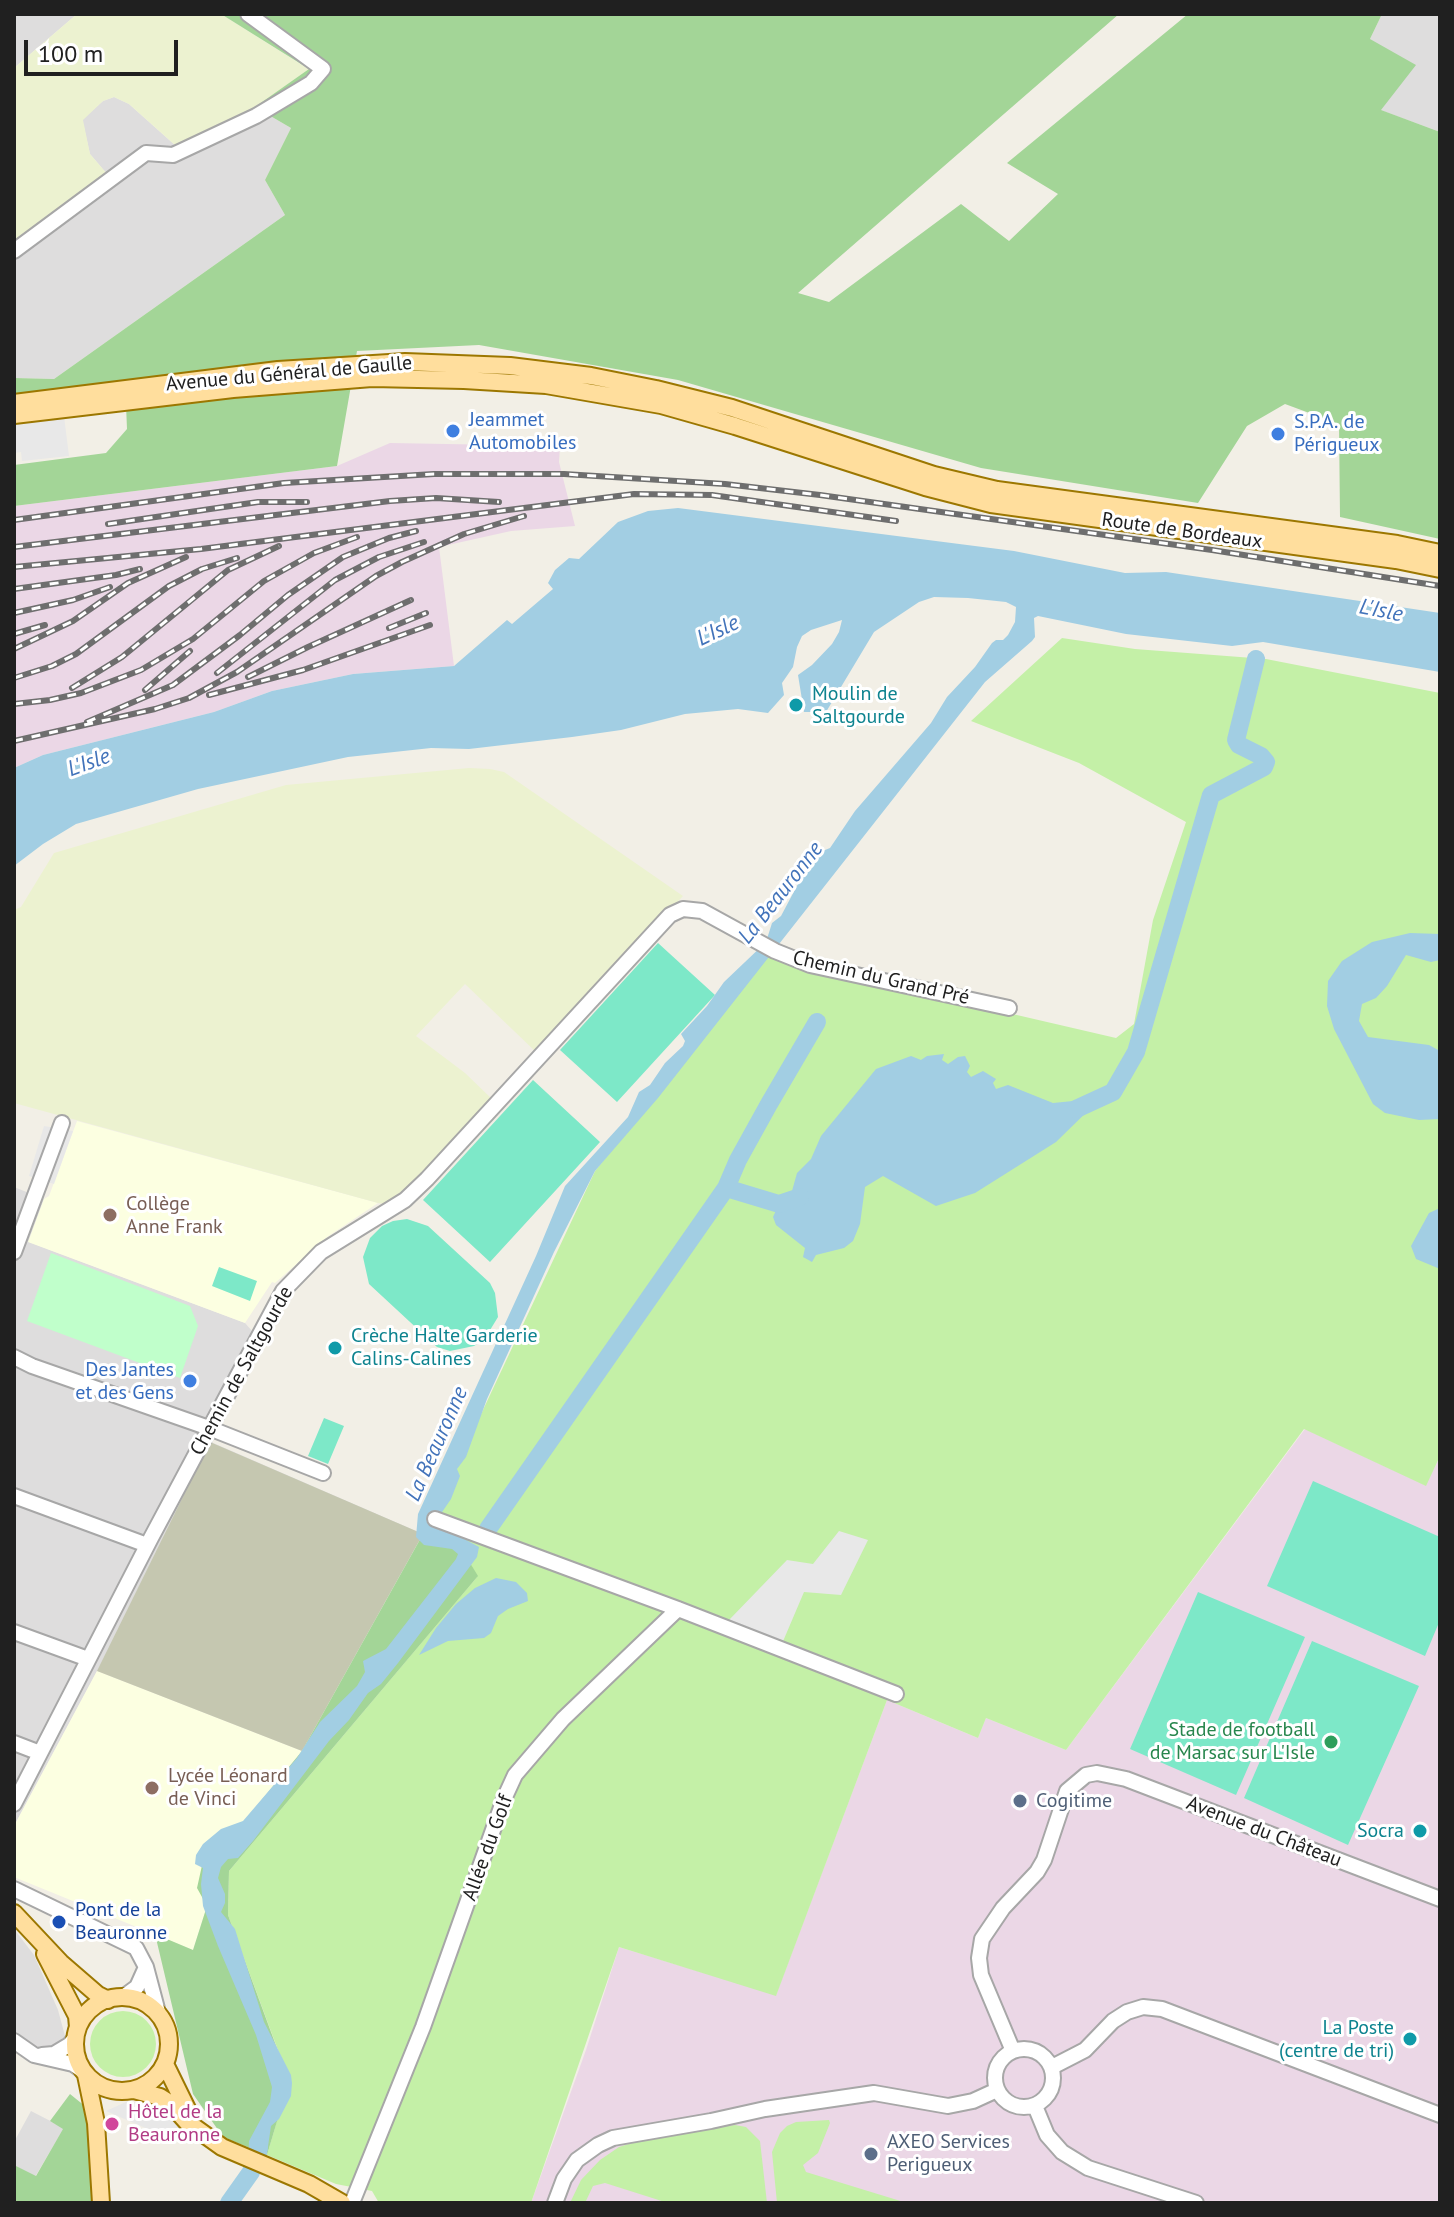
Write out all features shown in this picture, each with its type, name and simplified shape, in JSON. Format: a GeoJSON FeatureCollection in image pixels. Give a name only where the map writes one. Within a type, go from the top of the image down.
{"type":"FeatureCollection","features":[{"type":"Feature","properties":{"kind":"main road","name":"Avenue du Général de Gaulle"},"geometry":{"type":"LineString","coordinates":[[14,403],[293,369],[405,362],[510,366],[591,376],[701,400],[930,481]]}},
{"type":"Feature","properties":{"kind":"main road","name":"Avenue du Général de Gaulle"},"geometry":{"type":"LineString","coordinates":[[14,415],[233,389],[372,378],[518,383],[583,390],[661,405],[930,481]]}},
{"type":"Feature","properties":{"kind":"main road","name":"Route de Bordeaux"},"geometry":{"type":"LineString","coordinates":[[930,481],[1397,544],[1440,553]]}},
{"type":"Feature","properties":{"kind":"main road","name":"Route de Bordeaux"},"geometry":{"type":"LineString","coordinates":[[930,481],[991,504],[1396,560],[1440,569]]}},
{"type":"Feature","properties":{"kind":"main road"},"geometry":{"type":"LineString","coordinates":[[14,1913],[61,1963],[98,1995],[138,2001],[159,2016],[169,2039],[165,2064],[157,2075],[147,2084],[126,2090],[101,2104],[96,2123]]}},
{"type":"Feature","properties":{"kind":"main road"},"geometry":{"type":"LineString","coordinates":[[31,1932],[77,2016],[75,2049],[85,2073],[96,2123],[101,2203]]}},
{"type":"Feature","properties":{"kind":"main road"},"geometry":{"type":"LineString","coordinates":[[77,2032],[90,2010],[115,1999]]}},
{"type":"Feature","properties":{"kind":"main road"},"geometry":{"type":"LineString","coordinates":[[165,2064],[200,2132]]}},
{"type":"Feature","properties":{"kind":"main road"},"geometry":{"type":"LineString","coordinates":[[85,2073],[100,2086],[160,2097],[200,2132],[241,2157],[350,2201]]}},
{"type":"Feature","properties":{"kind":"street"},"geometry":{"type":"LineString","coordinates":[[14,251],[146,153],[173,155],[256,116],[311,83],[323,69],[248,14]]}},
{"type":"Feature","properties":{"kind":"street","name":"Chemin de Saltgourde"},"geometry":{"type":"LineString","coordinates":[[14,1804],[147,1545],[283,1291],[321,1252],[405,1200],[427,1179],[670,915],[683,909],[702,911],[775,951]]}},
{"type":"Feature","properties":{"kind":"street","name":"Chemin du Grand Pré"},"geometry":{"type":"LineString","coordinates":[[775,951],[810,965],[1009,1008]]}},
{"type":"Feature","properties":{"kind":"street"},"geometry":{"type":"LineString","coordinates":[[14,1252],[62,1123]]}},
{"type":"Feature","properties":{"kind":"street"},"geometry":{"type":"LineString","coordinates":[[14,1357],[323,1473]]}},
{"type":"Feature","properties":{"kind":"street"},"geometry":{"type":"LineString","coordinates":[[14,1496],[147,1545]]}},
{"type":"Feature","properties":{"kind":"street"},"geometry":{"type":"LineString","coordinates":[[435,1519],[896,1694]]}},
{"type":"Feature","properties":{"kind":"street","name":"Allée du Golf"},"geometry":{"type":"LineString","coordinates":[[350,2201],[423,2027],[515,1775],[563,1719],[678,1609]]}},
{"type":"Feature","properties":{"kind":"street"},"geometry":{"type":"LineString","coordinates":[[14,1632],[88,1659]]}},
{"type":"Feature","properties":{"kind":"street"},"geometry":{"type":"LineString","coordinates":[[14,1743],[40,1753]]}},
{"type":"Feature","properties":{"kind":"street","name":"Avenue du Château"},"geometry":{"type":"LineString","coordinates":[[1013,2051],[981,1975],[979,1958],[982,1939],[1003,1908],[1037,1872],[1052,1841],[1067,1791],[1086,1775],[1097,1773],[1126,1779],[1440,1899]]}},
{"type":"Feature","properties":{"kind":"street"},"geometry":{"type":"LineString","coordinates":[[14,1889],[136,1948],[146,1967],[159,2016]]}},
{"type":"Feature","properties":{"kind":"street"},"geometry":{"type":"LineString","coordinates":[[115,1999],[137,1987],[146,1967]]}},
{"type":"Feature","properties":{"kind":"street"},"geometry":{"type":"LineString","coordinates":[[1052,2067],[1085,2050],[1113,2021],[1127,2012],[1143,2007],[1162,2009],[1440,2115]]}},
{"type":"Feature","properties":{"kind":"street"},"geometry":{"type":"LineString","coordinates":[[34,2055],[54,2054],[69,2045],[77,2032]]}},
{"type":"Feature","properties":{"kind":"street"},"geometry":{"type":"LineString","coordinates":[[14,2041],[34,2055],[73,2064],[85,2073]]}},
{"type":"Feature","properties":{"kind":"street"},"geometry":{"type":"LineString","coordinates":[[1031,2049],[1040,2053],[1052,2067],[1054,2076],[1050,2094],[1035,2106],[1017,2107],[1002,2098],[997,2090],[995,2072],[1005,2055],[1013,2051],[1031,2049]]}},
{"type":"Feature","properties":{"kind":"street"},"geometry":{"type":"LineString","coordinates":[[546,2203],[562,2165],[589,2140],[619,2126],[874,2093],[948,2106],[973,2101],[997,2090]]}},
{"type":"Feature","properties":{"kind":"street"},"geometry":{"type":"LineString","coordinates":[[1035,2106],[1047,2135],[1062,2152],[1088,2168],[1196,2203]]}},
{"type":"Feature","properties":{"kind":"street"},"geometry":{"type":"LineString","coordinates":[[555,2203],[571,2168],[598,2145],[632,2133],[765,2109]]}},
{"type":"Feature","properties":{"kind":"shaded area"},"geometry":{"type":"Polygon","coordinates":[[[14,14],[77,14],[14,68],[14,14]]]}},
{"type":"Feature","properties":{"kind":"shaded area"},"geometry":{"type":"Polygon","coordinates":[[[77,14],[221,14],[310,70],[255,107],[176,146],[129,104],[114,97],[103,101],[83,120],[90,154],[108,175],[14,243],[14,68],[77,14]]]}},
{"type":"Feature","properties":{"kind":"shaded area"},"geometry":{"type":"Polygon","coordinates":[[[1382,14],[1440,14],[1440,132],[1380,110],[1370,39],[1382,14]]]}},
{"type":"Feature","properties":{"kind":"shaded area"},"geometry":{"type":"Polygon","coordinates":[[[114,97],[129,104],[176,146],[255,107],[291,128],[265,180],[285,215],[54,379],[14,378],[14,245],[107,174],[90,154],[82,119],[103,101],[114,97]]]}},
{"type":"Feature","properties":{"kind":"shaded area"},"geometry":{"type":"Polygon","coordinates":[[[64,416],[69,456],[22,461],[21,452],[14,453],[14,422],[64,416]]]}},
{"type":"Feature","properties":{"kind":"shaded area"},"geometry":{"type":"Polygon","coordinates":[[[390,443],[560,446],[559,462],[575,526],[511,531],[439,547],[454,666],[353,674],[272,691],[214,712],[43,755],[14,768],[14,506],[337,466],[390,443]]]}},
{"type":"Feature","properties":{"kind":"shaded area"},"geometry":{"type":"Polygon","coordinates":[[[469,768],[504,772],[683,896],[537,1053],[465,984],[416,1036],[465,1073],[493,1100],[423,1175],[402,1193],[384,1204],[378,1203],[14,1103],[14,910],[21,907],[54,853],[286,785],[469,768]]]}},
{"type":"Feature","properties":{"kind":"shaded area"},"geometry":{"type":"Polygon","coordinates":[[[77,1121],[378,1203],[327,1237],[275,1283],[272,1282],[245,1323],[28,1242],[77,1121]]]}},
{"type":"Feature","properties":{"kind":"shaded area"},"geometry":{"type":"Polygon","coordinates":[[[44,1126],[73,1131],[54,1184],[29,1176],[44,1126]]]}},
{"type":"Feature","properties":{"kind":"shaded area"},"geometry":{"type":"Polygon","coordinates":[[[14,1187],[44,1199],[29,1242],[245,1323],[260,1340],[211,1442],[423,1534],[97,1671],[14,1826],[14,1187]]]}},
{"type":"Feature","properties":{"kind":"shaded area"},"geometry":{"type":"Polygon","coordinates":[[[1305,1429],[1425,1485],[1440,1457],[1440,2203],[531,2203],[619,1947],[776,1995],[887,1700],[978,1738],[986,1718],[1066,1750],[1305,1429]]]}},
{"type":"Feature","properties":{"kind":"shaded area"},"geometry":{"type":"Polygon","coordinates":[[[210,1442],[423,1534],[302,1751],[97,1671],[210,1442]]]}},
{"type":"Feature","properties":{"kind":"shaded area"},"geometry":{"type":"Polygon","coordinates":[[[839,1531],[868,1540],[841,1595],[804,1592],[781,1646],[743,1631],[729,1620],[787,1560],[813,1564],[839,1531]]]}},
{"type":"Feature","properties":{"kind":"shaded area","name":"Lycée Léonard de Vinci"},"geometry":{"type":"Polygon","coordinates":[[[97,1671],[302,1751],[237,1829],[193,1950],[14,1877],[14,1826],[97,1671]]]}},
{"type":"Feature","properties":{"kind":"shaded area"},"geometry":{"type":"Polygon","coordinates":[[[14,1929],[34,1955],[58,2010],[65,2036],[51,2049],[25,2054],[14,2045],[14,1929]]]}},
{"type":"Feature","properties":{"kind":"shaded area"},"geometry":{"type":"Polygon","coordinates":[[[128,2101],[158,2105],[167,2110],[194,2142],[179,2137],[176,2141],[106,2111],[128,2101]]]}},
{"type":"Feature","properties":{"kind":"shaded area"},"geometry":{"type":"Polygon","coordinates":[[[31,2111],[64,2128],[35,2177],[14,2165],[14,2142],[31,2111]]]}},
{"type":"Feature","properties":{"kind":"green space"},"geometry":{"type":"Polygon","coordinates":[[[221,14],[1119,14],[798,293],[829,302],[961,204],[1009,241],[1058,194],[1007,163],[1188,14],[1382,14],[1370,39],[1416,65],[1381,110],[1440,132],[1440,539],[1340,517],[1339,424],[1285,404],[1247,426],[1198,503],[981,468],[678,380],[479,345],[357,351],[337,466],[14,506],[14,465],[106,453],[127,429],[125,380],[14,395],[14,378],[54,379],[285,215],[265,180],[291,128],[255,107],[309,69],[221,14]]]}},
{"type":"Feature","properties":{"kind":"green space"},"geometry":{"type":"Polygon","coordinates":[[[1062,638],[1135,649],[1266,659],[1440,693],[1440,1456],[1426,1486],[1304,1429],[1066,1750],[986,1718],[978,1738],[887,1700],[776,1996],[619,1947],[531,2203],[379,2203],[372,2191],[336,2184],[267,2155],[289,2080],[228,1915],[229,1871],[477,1577],[437,1508],[595,1171],[768,954],[810,967],[1116,1038],[1134,1024],[1153,920],[1186,822],[1079,763],[971,721],[1062,638]]]}},
{"type":"Feature","properties":{"kind":"green space"},"geometry":{"type":"Polygon","coordinates":[[[658,943],[715,995],[617,1102],[560,1050],[658,943]]]}},
{"type":"Feature","properties":{"kind":"green space"},"geometry":{"type":"Polygon","coordinates":[[[533,1080],[600,1142],[490,1262],[423,1200],[533,1080]]]}},
{"type":"Feature","properties":{"kind":"green space"},"geometry":{"type":"Polygon","coordinates":[[[407,1219],[428,1226],[490,1283],[495,1293],[498,1317],[484,1340],[474,1346],[450,1351],[437,1347],[369,1284],[363,1257],[370,1238],[382,1226],[407,1219]]]}},
{"type":"Feature","properties":{"kind":"green space"},"geometry":{"type":"Polygon","coordinates":[[[51,1253],[190,1306],[198,1326],[180,1378],[27,1321],[51,1253]]]}},
{"type":"Feature","properties":{"kind":"green space"},"geometry":{"type":"Polygon","coordinates":[[[219,1267],[257,1281],[250,1301],[212,1286],[219,1267]]]}},
{"type":"Feature","properties":{"kind":"green space"},"geometry":{"type":"Polygon","coordinates":[[[324,1418],[344,1426],[328,1464],[308,1456],[324,1418]]]}},
{"type":"Feature","properties":{"kind":"green space"},"geometry":{"type":"Polygon","coordinates":[[[1313,1481],[1440,1537],[1440,1620],[1425,1656],[1267,1586],[1313,1481]]]}},
{"type":"Feature","properties":{"kind":"green space"},"geometry":{"type":"Polygon","coordinates":[[[437,1509],[478,1576],[229,1871],[228,1915],[289,2081],[267,2155],[223,2137],[193,2094],[155,1934],[193,1950],[207,1906],[197,1888],[205,1852],[238,1829],[302,1751],[437,1509]]]}},
{"type":"Feature","properties":{"kind":"green space"},"geometry":{"type":"Polygon","coordinates":[[[1198,1592],[1305,1637],[1236,1795],[1130,1749],[1198,1592]]]}},
{"type":"Feature","properties":{"kind":"green space","name":"Stade de football de Marsac sur L'Isle"},"geometry":{"type":"Polygon","coordinates":[[[1312,1641],[1419,1686],[1348,1845],[1244,1798],[1312,1641]]]}},
{"type":"Feature","properties":{"kind":"green space"},"geometry":{"type":"Polygon","coordinates":[[[129,2011],[147,2020],[154,2031],[154,2057],[147,2068],[136,2075],[117,2077],[99,2068],[92,2057],[90,2038],[99,2020],[110,2013],[129,2011]]]}},
{"type":"Feature","properties":{"kind":"green space"},"geometry":{"type":"Polygon","coordinates":[[[70,2094],[86,2107],[93,2203],[14,2203],[14,2165],[36,2176],[63,2129],[50,2121],[70,2094]]]}},
{"type":"Feature","properties":{"kind":"green space"},"geometry":{"type":"Polygon","coordinates":[[[829,2120],[818,2153],[803,2165],[806,2172],[907,2203],[777,2203],[772,2152],[780,2133],[796,2122],[829,2120]]]}},
{"type":"Feature","properties":{"kind":"green space"},"geometry":{"type":"Polygon","coordinates":[[[735,2125],[746,2127],[760,2141],[767,2203],[668,2203],[605,2183],[593,2186],[585,2203],[570,2203],[581,2180],[600,2160],[619,2147],[654,2136],[735,2125]]]}},
{"type":"Feature","properties":{"kind":"water","name":"L'Isle"},"geometry":{"type":"Polygon","coordinates":[[[678,508],[1014,551],[1125,573],[1166,572],[1440,613],[1440,672],[1263,642],[1232,646],[1126,634],[1038,616],[1034,618],[1035,637],[1032,641],[985,682],[658,1098],[595,1171],[487,1399],[466,1457],[457,1469],[460,1476],[451,1499],[438,1518],[444,1528],[479,1547],[477,1557],[398,1663],[381,1684],[368,1693],[253,1841],[238,1858],[228,1859],[221,1867],[218,1878],[225,1894],[225,1903],[221,1912],[235,1929],[264,2022],[291,2075],[291,2096],[279,2119],[271,2126],[266,2160],[260,2172],[248,2167],[249,2141],[270,2102],[272,2087],[256,2035],[203,1906],[203,1868],[195,1864],[196,1855],[203,1844],[221,1829],[243,1821],[297,1758],[320,1722],[357,1686],[365,1672],[363,1661],[386,1649],[456,1559],[458,1554],[452,1549],[424,1545],[416,1537],[418,1514],[565,1186],[628,1117],[639,1092],[650,1085],[665,1063],[683,1046],[685,1041],[681,1034],[724,982],[766,942],[772,923],[781,916],[807,867],[820,852],[830,848],[855,811],[931,723],[947,697],[992,643],[1008,635],[1015,622],[1016,607],[1006,602],[968,598],[934,597],[919,602],[874,632],[826,712],[804,712],[798,675],[832,644],[842,620],[802,636],[793,667],[782,683],[784,695],[768,713],[738,709],[685,714],[621,730],[572,737],[469,749],[431,748],[348,757],[198,789],[76,824],[14,866],[14,768],[43,755],[214,712],[272,691],[353,674],[454,666],[507,620],[512,624],[553,589],[548,583],[555,570],[569,558],[579,559],[618,522],[648,511],[678,508]]]}},
{"type":"Feature","properties":{"kind":"water"},"geometry":{"type":"Polygon","coordinates":[[[1410,933],[1440,934],[1440,960],[1431,962],[1406,955],[1387,986],[1376,998],[1362,1004],[1359,1021],[1368,1037],[1429,1045],[1440,1051],[1440,1119],[1419,1120],[1385,1113],[1373,1104],[1334,1029],[1327,1006],[1328,981],[1342,961],[1372,942],[1410,933]]]}},
{"type":"Feature","properties":{"kind":"water"},"geometry":{"type":"Polygon","coordinates":[[[944,1054],[942,1060],[948,1064],[965,1056],[970,1066],[967,1072],[971,1077],[983,1071],[996,1079],[993,1083],[996,1089],[1008,1085],[1053,1103],[1098,1101],[1056,1142],[975,1193],[936,1206],[883,1176],[865,1187],[860,1224],[853,1241],[844,1248],[816,1255],[812,1262],[803,1257],[805,1248],[776,1225],[773,1217],[779,1204],[792,1191],[797,1173],[811,1159],[821,1136],[876,1069],[911,1056],[921,1060],[944,1054]]]}},
{"type":"Feature","properties":{"kind":"water"},"geometry":{"type":"Polygon","coordinates":[[[1440,1208],[1440,1269],[1416,1259],[1411,1246],[1429,1213],[1440,1208]]]}},
{"type":"Feature","properties":{"kind":"water"},"geometry":{"type":"Polygon","coordinates":[[[496,1578],[516,1582],[527,1593],[528,1601],[498,1616],[491,1633],[484,1638],[448,1641],[419,1655],[456,1604],[475,1588],[496,1578]]]}},
{"type":"Feature","properties":{"kind":"waterway","name":"La Beauronne"},"geometry":{"type":"LineString","coordinates":[[1076,1109],[1113,1092],[1136,1052],[1211,795],[1264,767],[1266,762],[1261,756],[1239,745],[1236,740],[1256,659]]}},
{"type":"Feature","properties":{"kind":"waterway","name":"La Beauronne"},"geometry":{"type":"LineString","coordinates":[[726,1188],[738,1160],[817,1022]]}},
{"type":"Feature","properties":{"kind":"waterway","name":"La Beauronne"},"geometry":{"type":"LineString","coordinates":[[488,1529],[726,1188],[779,1204],[800,1197]]}},
{"type":"Feature","properties":{"kind":"waterway","name":"La Beauronne"},"geometry":{"type":"LineString","coordinates":[[229,2203],[251,2172],[259,2147]]}},
{"type":"Feature","properties":{"kind":"railway"},"geometry":{"type":"LineString","coordinates":[[14,520],[284,483],[434,474],[564,474],[725,484],[820,495],[1212,550],[1440,586]]}},
{"type":"Feature","properties":{"kind":"railway"},"geometry":{"type":"LineString","coordinates":[[14,567],[201,549],[634,494],[712,495],[896,521]]}},
{"type":"Feature","properties":{"kind":"railway"},"geometry":{"type":"LineString","coordinates":[[14,547],[390,501],[436,498],[499,502]]}},
{"type":"Feature","properties":{"kind":"railway"},"geometry":{"type":"LineString","coordinates":[[108,524],[258,502],[307,502]]}},
{"type":"Feature","properties":{"kind":"railway"},"geometry":{"type":"LineString","coordinates":[[14,741],[155,709],[189,698],[237,672],[376,576],[464,534],[524,516]]}},
{"type":"Feature","properties":{"kind":"railway"},"geometry":{"type":"LineString","coordinates":[[87,722],[173,685],[288,595],[343,557],[389,538],[416,531]]}},
{"type":"Feature","properties":{"kind":"railway"},"geometry":{"type":"LineString","coordinates":[[14,704],[81,693],[141,670],[193,639],[264,581],[314,553],[357,537]]}},
{"type":"Feature","properties":{"kind":"railway"},"geometry":{"type":"LineString","coordinates":[[217,673],[335,580],[379,557],[424,542]]}},
{"type":"Feature","properties":{"kind":"railway"},"geometry":{"type":"LineString","coordinates":[[72,688],[122,657],[228,570],[279,546]]}},
{"type":"Feature","properties":{"kind":"railway"},"geometry":{"type":"LineString","coordinates":[[14,649],[73,621],[128,583],[186,557]]}},
{"type":"Feature","properties":{"kind":"railway"},"geometry":{"type":"LineString","coordinates":[[14,678],[52,666],[76,654],[169,586],[202,569],[237,558]]}},
{"type":"Feature","properties":{"kind":"railway"},"geometry":{"type":"LineString","coordinates":[[14,589],[140,569]]}},
{"type":"Feature","properties":{"kind":"railway"},"geometry":{"type":"LineString","coordinates":[[14,613],[73,600],[110,587]]}},
{"type":"Feature","properties":{"kind":"railway"},"geometry":{"type":"LineString","coordinates":[[248,677],[411,600]]}},
{"type":"Feature","properties":{"kind":"railway"},"geometry":{"type":"LineString","coordinates":[[389,628],[426,613]]}},
{"type":"Feature","properties":{"kind":"railway"},"geometry":{"type":"LineString","coordinates":[[14,634],[45,625]]}},
{"type":"Feature","properties":{"kind":"railway"},"geometry":{"type":"LineString","coordinates":[[209,695],[303,670],[430,625]]}},
{"type":"Feature","properties":{"kind":"railway"},"geometry":{"type":"LineString","coordinates":[[145,690],[190,651]]}},
{"type":"Feature","properties":{"kind":"place","name":"Jeammet Automobiles"},"geometry":{"type":"Point","coordinates":[453,431]}},
{"type":"Feature","properties":{"kind":"place","name":"S.P.A. de Périgueux"},"geometry":{"type":"Point","coordinates":[1278,434]}},
{"type":"Feature","properties":{"kind":"place","name":"Moulin de Saltgourde"},"geometry":{"type":"Point","coordinates":[796,705]}},
{"type":"Feature","properties":{"kind":"place","name":"Collège Anne Frank"},"geometry":{"type":"Point","coordinates":[110,1215]}},
{"type":"Feature","properties":{"kind":"place","name":"Crèche Halte Garderie Calins-Calines"},"geometry":{"type":"Point","coordinates":[335,1348]}},
{"type":"Feature","properties":{"kind":"place","name":"Des Jantes et des Gens"},"geometry":{"type":"Point","coordinates":[190,1381]}},
{"type":"Feature","properties":{"kind":"place","name":"Stade de football de Marsac sur L'Isle"},"geometry":{"type":"Point","coordinates":[1331,1742]}},
{"type":"Feature","properties":{"kind":"place","name":"Lycée Léonard de Vinci"},"geometry":{"type":"Point","coordinates":[152,1788]}},
{"type":"Feature","properties":{"kind":"place","name":"Cogitime"},"geometry":{"type":"Point","coordinates":[1020,1801]}},
{"type":"Feature","properties":{"kind":"place","name":"Socra"},"geometry":{"type":"Point","coordinates":[1420,1831]}},
{"type":"Feature","properties":{"kind":"place","name":"Pont de la Beauronne"},"geometry":{"type":"Point","coordinates":[59,1922]}},
{"type":"Feature","properties":{"kind":"place","name":"La Poste (centre de tri)"},"geometry":{"type":"Point","coordinates":[1410,2039]}},
{"type":"Feature","properties":{"kind":"place","name":"Hôtel de la Beauronne"},"geometry":{"type":"Point","coordinates":[112,2124]}},
{"type":"Feature","properties":{"kind":"place","name":"AXEO Services Perigueux"},"geometry":{"type":"Point","coordinates":[871,2154]}}]}
